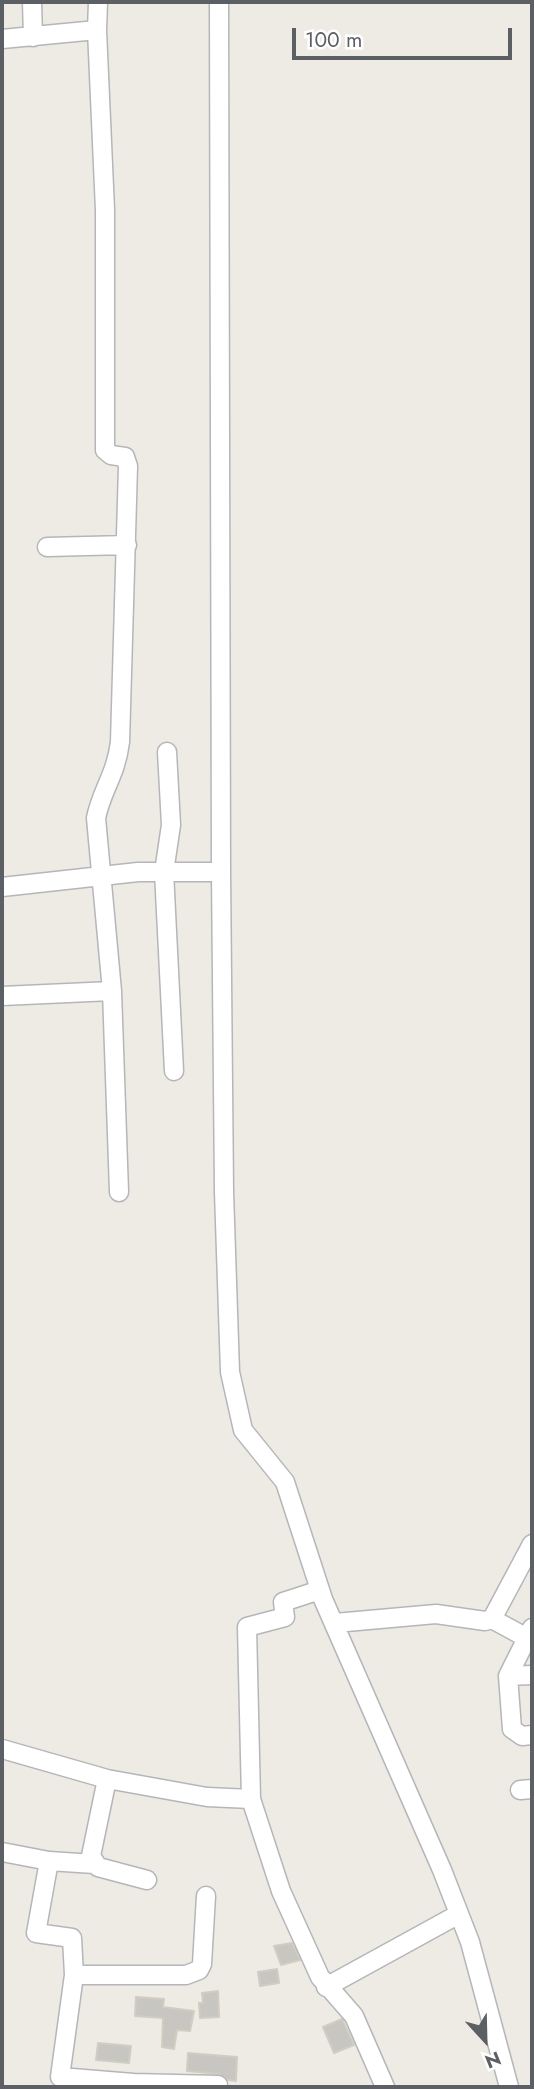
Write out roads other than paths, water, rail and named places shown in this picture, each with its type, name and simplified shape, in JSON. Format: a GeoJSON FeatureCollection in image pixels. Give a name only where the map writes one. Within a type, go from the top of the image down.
{"type":"FeatureCollection","features":[{"type":"Feature","properties":{"kind":"street"},"geometry":{"type":"LineString","coordinates":[[32,2],[33,37]]}},
{"type":"Feature","properties":{"kind":"street"},"geometry":{"type":"LineString","coordinates":[[98,2],[105,196],[105,445],[108,454],[127,460],[127,545],[120,743],[113,777],[99,802],[96,818],[99,875],[112,991],[119,1192]]}},
{"type":"Feature","properties":{"kind":"street"},"geometry":{"type":"LineString","coordinates":[[219,2],[221,872],[224,1192],[230,1372],[243,1430],[285,1482],[320,1591],[470,1942],[509,2087]]}},
{"type":"Feature","properties":{"kind":"street"},"geometry":{"type":"LineString","coordinates":[[2,39],[97,30]]}},
{"type":"Feature","properties":{"kind":"street"},"geometry":{"type":"LineString","coordinates":[[47,547],[127,545]]}},
{"type":"Feature","properties":{"kind":"street"},"geometry":{"type":"LineString","coordinates":[[167,752],[171,825],[164,872],[174,1071]]}},
{"type":"Feature","properties":{"kind":"street"},"geometry":{"type":"LineString","coordinates":[[2,887],[99,875],[221,872]]}},
{"type":"Feature","properties":{"kind":"street"},"geometry":{"type":"LineString","coordinates":[[2,996],[112,991]]}},
{"type":"Feature","properties":{"kind":"street"},"geometry":{"type":"LineString","coordinates":[[492,1619],[532,1546]]}},
{"type":"Feature","properties":{"kind":"street"},"geometry":{"type":"LineString","coordinates":[[320,1591],[283,1602],[285,1616],[247,1627],[251,1799],[281,1891],[326,1987],[354,2015],[385,2087]]}},
{"type":"Feature","properties":{"kind":"street"},"geometry":{"type":"LineString","coordinates":[[335,1623],[427,1614],[485,1621],[492,1619],[530,1633],[508,1675],[512,1729],[522,1736],[532,1735]]}},
{"type":"Feature","properties":{"kind":"street"},"geometry":{"type":"LineString","coordinates":[[508,1675],[532,1675]]}},
{"type":"Feature","properties":{"kind":"street"},"geometry":{"type":"LineString","coordinates":[[2,1749],[107,1779],[207,1797],[251,1799]]}},
{"type":"Feature","properties":{"kind":"street"},"geometry":{"type":"LineString","coordinates":[[94,1864],[91,1851],[107,1779]]}},
{"type":"Feature","properties":{"kind":"street"},"geometry":{"type":"LineString","coordinates":[[2,1852],[49,1861],[94,1864],[146,1880]]}},
{"type":"Feature","properties":{"kind":"street"},"geometry":{"type":"LineString","coordinates":[[49,1861],[36,1933],[72,1938],[74,1975],[60,2077],[132,2085],[218,2085]]}},
{"type":"Feature","properties":{"kind":"street"},"geometry":{"type":"LineString","coordinates":[[74,1975],[186,1975],[199,1970],[202,1964],[206,1896]]}},
{"type":"Feature","properties":{"kind":"street"},"geometry":{"type":"LineString","coordinates":[[326,1987],[459,1914]]}}]}
